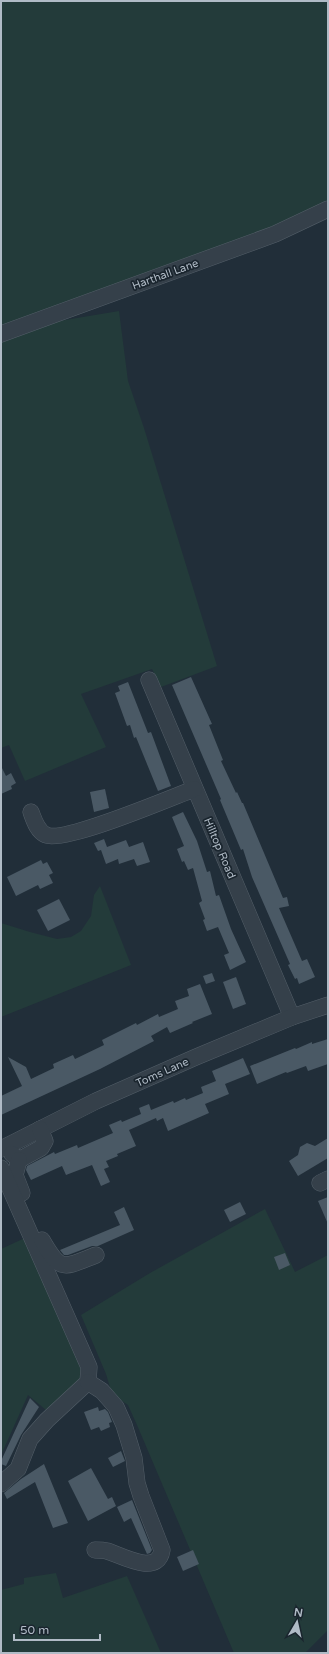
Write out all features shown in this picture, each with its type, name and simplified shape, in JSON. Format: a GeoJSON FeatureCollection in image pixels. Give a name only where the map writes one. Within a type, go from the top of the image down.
{"type":"FeatureCollection","features":[{"type":"Feature","properties":{"kind":"street","name":"Harthall Lane"},"geometry":{"type":"LineString","coordinates":[[1,334],[275,234],[328,209]]}},
{"type":"Feature","properties":{"kind":"street","name":"Hilltop Road"},"geometry":{"type":"LineString","coordinates":[[149,680],[292,1017]]}},
{"type":"Feature","properties":{"kind":"street"},"geometry":{"type":"LineString","coordinates":[[32,812],[40,831],[46,836],[63,835],[98,826],[194,789]]}},
{"type":"Feature","properties":{"kind":"street","name":"Toms Lane"},"geometry":{"type":"LineString","coordinates":[[4,1147],[96,1101],[196,1057],[292,1017],[328,1005]]}},
{"type":"Feature","properties":{"kind":"street"},"geometry":{"type":"LineString","coordinates":[[40,1129],[45,1141],[44,1145],[19,1160],[15,1172],[42,1239],[52,1257],[62,1265],[68,1266],[96,1255]]}},
{"type":"Feature","properties":{"kind":"street"},"geometry":{"type":"LineString","coordinates":[[4,1147],[19,1160]]}},
{"type":"Feature","properties":{"kind":"street"},"geometry":{"type":"LineString","coordinates":[[1,1168],[89,1367],[88,1382],[47,1420],[30,1439],[18,1469],[1,1484]]}},
{"type":"Feature","properties":{"kind":"street"},"geometry":{"type":"LineString","coordinates":[[88,1382],[108,1396],[116,1407],[124,1424],[134,1458],[137,1483],[162,1550],[160,1558],[140,1563],[107,1551],[95,1550]]}},
{"type":"Feature","properties":{"kind":"green space"},"geometry":{"type":"Polygon","coordinates":[[[1,1],[328,1],[328,202],[241,242],[1,329],[1,1]]]}},
{"type":"Feature","properties":{"kind":"green space"},"geometry":{"type":"Polygon","coordinates":[[[119,311],[128,381],[144,428],[217,666],[161,687],[152,669],[81,694],[106,747],[25,781],[9,745],[1,748],[1,339],[59,321],[119,311]]]}},
{"type":"Feature","properties":{"kind":"green space"},"geometry":{"type":"Polygon","coordinates":[[[100,886],[131,965],[1,1017],[1,923],[57,939],[71,937],[81,931],[91,916],[94,895],[100,886]]]}},
{"type":"Feature","properties":{"kind":"green space"},"geometry":{"type":"Polygon","coordinates":[[[265,1209],[295,1272],[328,1255],[328,1630],[305,1653],[234,1653],[128,1405],[112,1394],[106,1374],[81,1315],[150,1273],[265,1209]]]}},
{"type":"Feature","properties":{"kind":"green space"},"geometry":{"type":"Polygon","coordinates":[[[27,1237],[81,1357],[82,1377],[72,1393],[46,1410],[28,1395],[1,1455],[1,1249],[27,1237]]]}},
{"type":"Feature","properties":{"kind":"green space"},"geometry":{"type":"Polygon","coordinates":[[[56,1573],[63,1598],[127,1576],[161,1653],[1,1653],[1,1590],[24,1584],[24,1578],[56,1573]]]}},
{"type":"Feature","properties":{"kind":"building"},"geometry":{"type":"Polygon","coordinates":[[[191,677],[212,724],[209,725],[223,760],[221,761],[236,793],[237,792],[243,803],[283,898],[287,897],[289,906],[279,908],[302,961],[307,959],[315,977],[299,984],[297,978],[295,979],[288,965],[290,964],[252,877],[243,849],[241,850],[220,800],[221,799],[172,685],[191,677]]]}},
{"type":"Feature","properties":{"kind":"building"},"geometry":{"type":"Polygon","coordinates":[[[128,682],[148,733],[151,732],[171,786],[158,791],[136,737],[134,738],[130,725],[127,726],[115,693],[120,691],[118,686],[128,682]]]}},
{"type":"Feature","properties":{"kind":"building"},"geometry":{"type":"Polygon","coordinates":[[[1,766],[6,776],[11,773],[16,783],[11,786],[12,789],[1,794],[1,766]]]}},
{"type":"Feature","properties":{"kind":"building"},"geometry":{"type":"Polygon","coordinates":[[[105,789],[109,808],[94,812],[90,792],[105,789]]]}},
{"type":"Feature","properties":{"kind":"building"},"geometry":{"type":"Polygon","coordinates":[[[183,812],[197,841],[207,872],[210,871],[216,896],[219,895],[231,929],[246,962],[230,970],[224,955],[229,953],[218,927],[207,931],[203,920],[205,919],[199,903],[202,901],[193,868],[188,870],[184,861],[182,862],[177,849],[184,846],[172,817],[183,812]]]}},
{"type":"Feature","properties":{"kind":"building"},"geometry":{"type":"Polygon","coordinates":[[[104,839],[107,847],[126,840],[129,847],[143,842],[150,862],[137,866],[134,859],[119,864],[118,859],[106,864],[101,850],[98,851],[94,843],[104,839]]]}},
{"type":"Feature","properties":{"kind":"building"},"geometry":{"type":"Polygon","coordinates":[[[41,860],[43,864],[47,862],[53,873],[49,875],[53,883],[40,889],[38,885],[16,896],[7,877],[41,860]]]}},
{"type":"Feature","properties":{"kind":"building"},"geometry":{"type":"Polygon","coordinates":[[[59,899],[70,920],[48,931],[37,910],[59,899]]]}},
{"type":"Feature","properties":{"kind":"building"},"geometry":{"type":"Polygon","coordinates":[[[212,973],[215,981],[206,984],[203,976],[212,973]]]}},
{"type":"Feature","properties":{"kind":"building"},"geometry":{"type":"Polygon","coordinates":[[[236,977],[246,1004],[233,1009],[223,982],[236,977]]]}},
{"type":"Feature","properties":{"kind":"building"},"geometry":{"type":"Polygon","coordinates":[[[200,984],[212,1014],[170,1033],[167,1027],[151,1036],[154,1041],[100,1069],[1,1115],[1,1096],[22,1086],[8,1057],[26,1067],[31,1079],[54,1068],[53,1064],[73,1055],[75,1059],[104,1045],[102,1040],[136,1023],[137,1025],[158,1014],[159,1017],[178,1009],[175,1001],[189,996],[187,989],[200,984]]]}},
{"type":"Feature","properties":{"kind":"building"},"geometry":{"type":"Polygon","coordinates":[[[328,1039],[328,1064],[308,1071],[306,1066],[287,1073],[286,1072],[257,1084],[250,1066],[312,1042],[312,1044],[328,1039]]]}},
{"type":"Feature","properties":{"kind":"building"},"geometry":{"type":"Polygon","coordinates":[[[243,1058],[250,1074],[225,1084],[229,1094],[205,1104],[209,1113],[168,1131],[163,1118],[157,1121],[156,1118],[129,1130],[136,1146],[117,1154],[118,1156],[106,1161],[109,1167],[104,1169],[110,1182],[101,1186],[92,1165],[66,1175],[62,1166],[31,1180],[26,1170],[27,1166],[54,1152],[55,1154],[77,1145],[78,1148],[113,1133],[109,1125],[121,1120],[122,1122],[141,1114],[139,1108],[149,1104],[151,1110],[173,1101],[174,1103],[185,1098],[186,1100],[203,1093],[201,1087],[216,1081],[212,1071],[243,1058]]]}},
{"type":"Feature","properties":{"kind":"building"},"geometry":{"type":"Polygon","coordinates":[[[328,1138],[328,1158],[298,1176],[289,1161],[298,1155],[300,1147],[307,1143],[315,1146],[328,1138]]]}},
{"type":"Feature","properties":{"kind":"building"},"geometry":{"type":"Polygon","coordinates":[[[328,1197],[328,1224],[318,1201],[328,1197]]]}},
{"type":"Feature","properties":{"kind":"building"},"geometry":{"type":"Polygon","coordinates":[[[240,1202],[246,1214],[230,1222],[224,1210],[240,1202]]]}},
{"type":"Feature","properties":{"kind":"building"},"geometry":{"type":"Polygon","coordinates":[[[124,1207],[134,1230],[98,1246],[92,1246],[68,1255],[64,1255],[60,1250],[120,1225],[114,1212],[124,1207]]]}},
{"type":"Feature","properties":{"kind":"building"},"geometry":{"type":"Polygon","coordinates":[[[285,1253],[290,1265],[279,1270],[274,1257],[285,1253]]]}},
{"type":"Feature","properties":{"kind":"building"},"geometry":{"type":"Polygon","coordinates":[[[30,1398],[39,1407],[21,1435],[6,1466],[1,1464],[1,1461],[30,1398]]]}},
{"type":"Feature","properties":{"kind":"building"},"geometry":{"type":"Polygon","coordinates":[[[98,1407],[99,1411],[105,1409],[108,1412],[112,1422],[109,1423],[110,1427],[101,1431],[99,1427],[91,1430],[84,1412],[98,1407]]]}},
{"type":"Feature","properties":{"kind":"building"},"geometry":{"type":"Polygon","coordinates":[[[121,1451],[125,1461],[113,1467],[108,1458],[121,1451]]]}},
{"type":"Feature","properties":{"kind":"building"},"geometry":{"type":"Polygon","coordinates":[[[44,1464],[68,1523],[53,1528],[35,1482],[7,1499],[4,1493],[21,1479],[44,1464]]]}},
{"type":"Feature","properties":{"kind":"building"},"geometry":{"type":"Polygon","coordinates":[[[91,1468],[108,1499],[112,1497],[116,1506],[88,1521],[68,1481],[91,1468]]]}},
{"type":"Feature","properties":{"kind":"building"},"geometry":{"type":"Polygon","coordinates":[[[132,1500],[152,1550],[147,1554],[131,1518],[124,1522],[117,1507],[132,1500]]]}},
{"type":"Feature","properties":{"kind":"building"},"geometry":{"type":"Polygon","coordinates":[[[193,1550],[199,1564],[183,1571],[177,1557],[193,1550]]]}}]}
